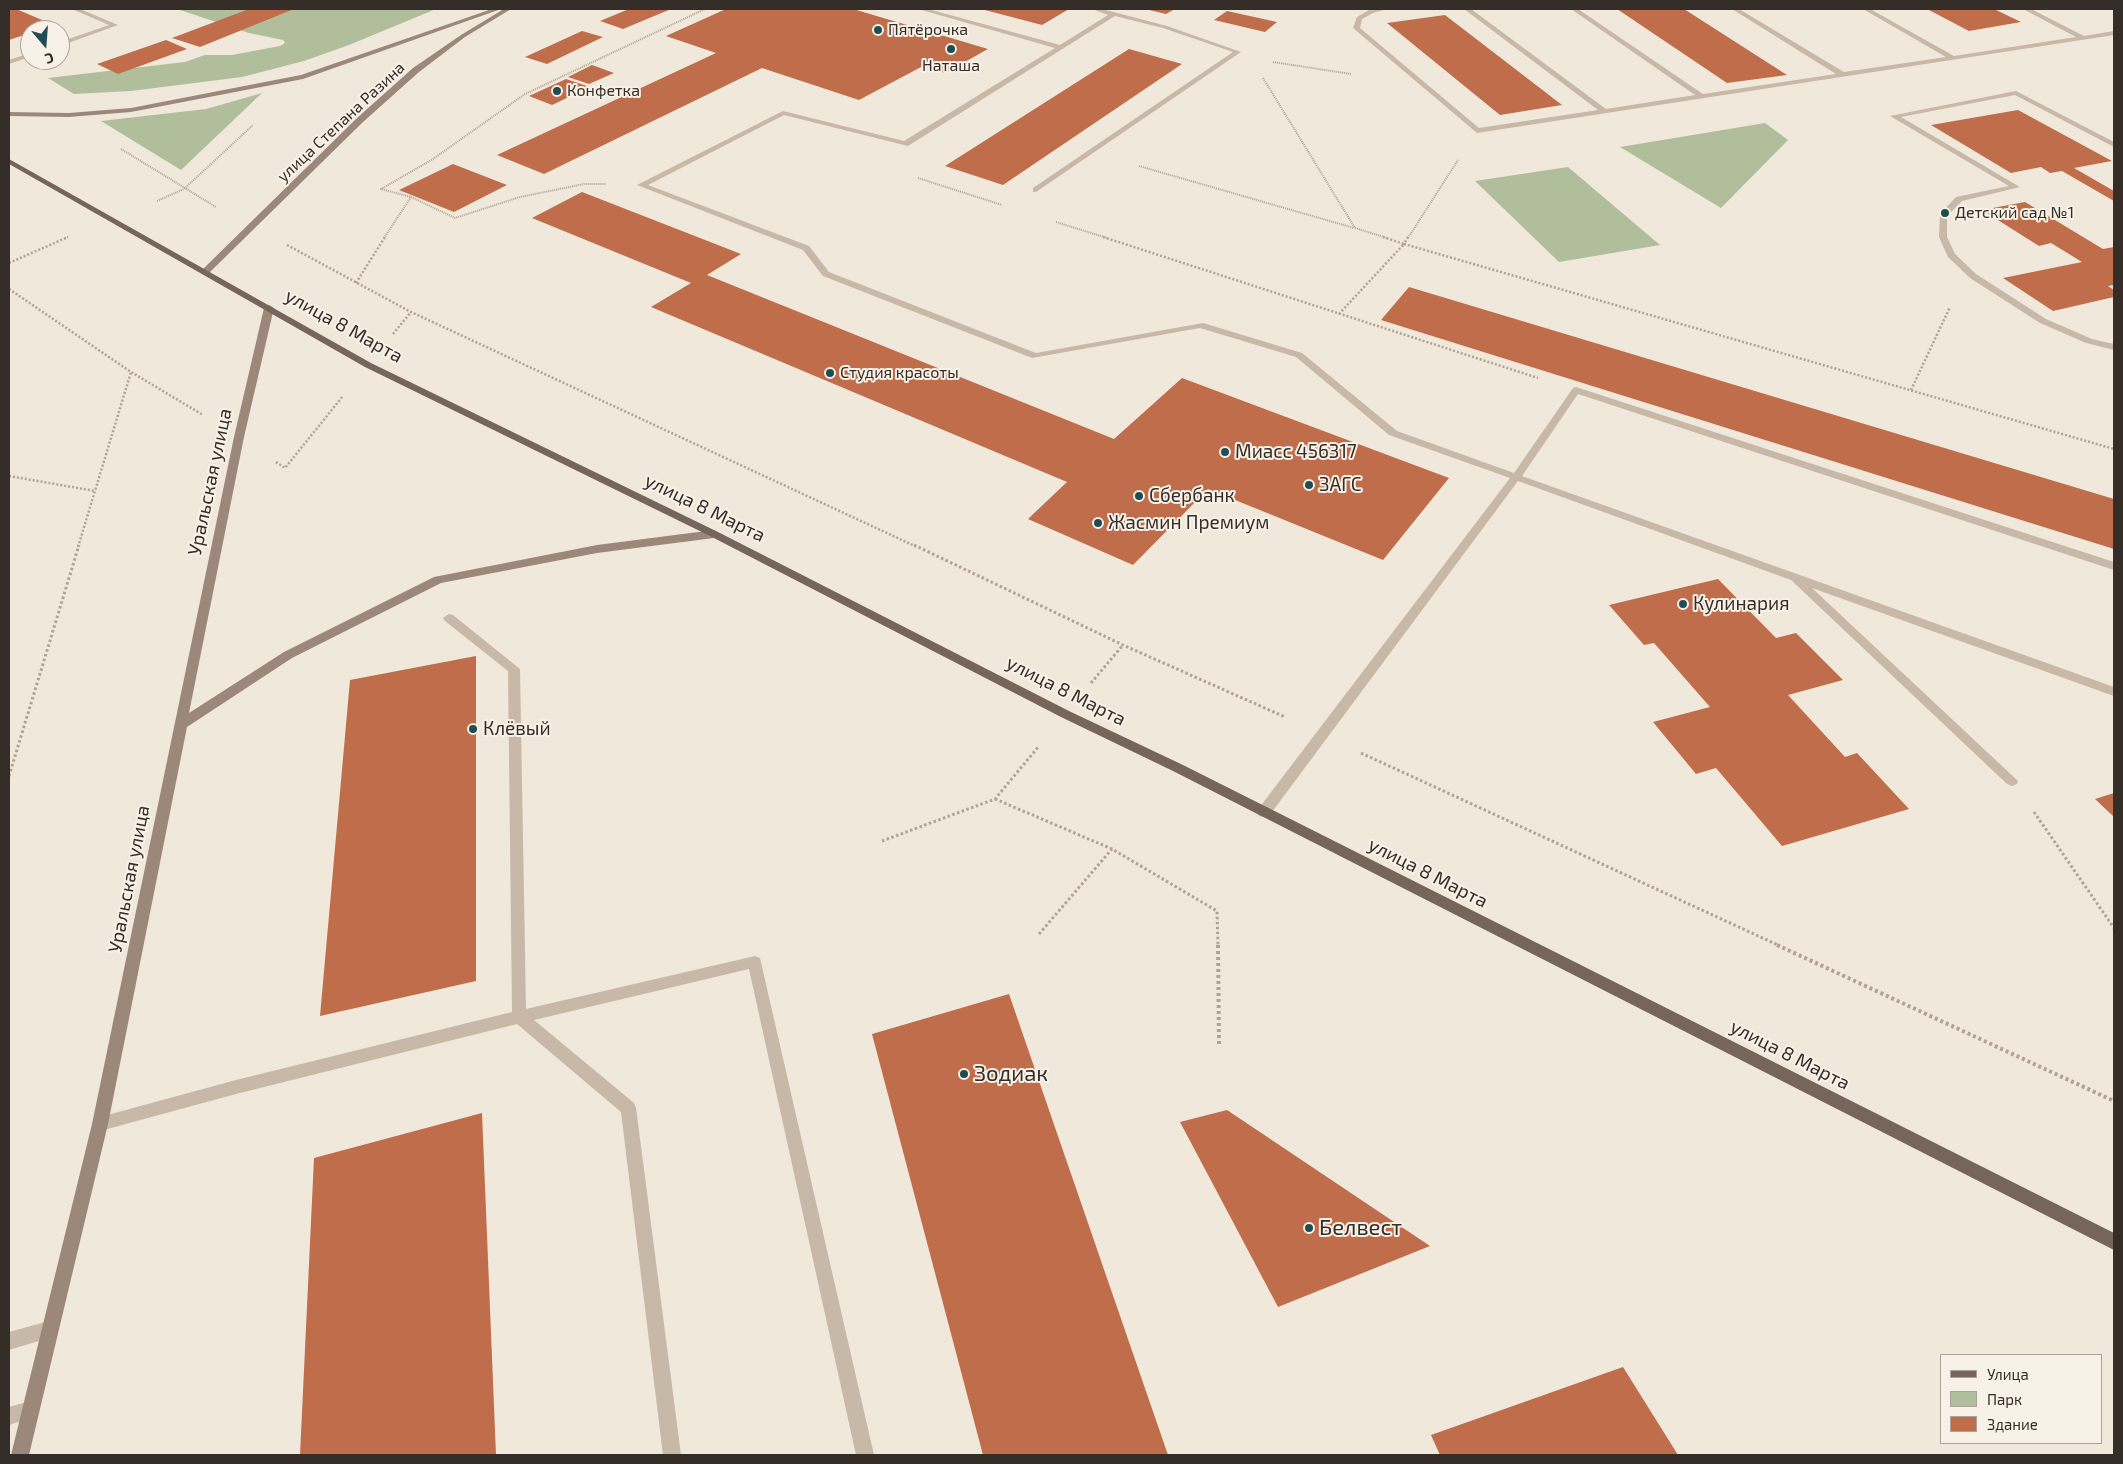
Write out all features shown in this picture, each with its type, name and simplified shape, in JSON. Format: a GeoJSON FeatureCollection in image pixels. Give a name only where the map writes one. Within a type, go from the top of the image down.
{"type":"FeatureCollection","features":[{"type":"Feature","properties":{"kind":"main road","name":"улица 8 Марта"},"geometry":{"type":"LineString","coordinates":[[9,161],[368,364],[714,534],[1065,714],[1264,812],[2114,1242]]}},
{"type":"Feature","properties":{"kind":"street"},"geometry":{"type":"LineString","coordinates":[[70,41],[115,25],[75,9]]}},
{"type":"Feature","properties":{"kind":"street"},"geometry":{"type":"LineString","coordinates":[[9,114],[69,115],[131,110],[303,77],[498,9]]}},
{"type":"Feature","properties":{"kind":"street","name":"улица Степана Разина"},"geometry":{"type":"LineString","coordinates":[[206,272],[360,120],[416,70],[463,36],[508,9]]}},
{"type":"Feature","properties":{"kind":"street"},"geometry":{"type":"LineString","coordinates":[[921,9],[940,11],[1061,47]]}},
{"type":"Feature","properties":{"kind":"street"},"geometry":{"type":"LineString","coordinates":[[1095,9],[1165,27],[1238,52]]}},
{"type":"Feature","properties":{"kind":"street"},"geometry":{"type":"LineString","coordinates":[[1384,9],[1371,11],[1359,18],[1356,28],[1477,131],[2114,33]]}},
{"type":"Feature","properties":{"kind":"street"},"geometry":{"type":"LineString","coordinates":[[1467,9],[1604,111]]}},
{"type":"Feature","properties":{"kind":"street"},"geometry":{"type":"LineString","coordinates":[[1574,9],[1702,96]]}},
{"type":"Feature","properties":{"kind":"street"},"geometry":{"type":"LineString","coordinates":[[1735,9],[1843,75]]}},
{"type":"Feature","properties":{"kind":"street"},"geometry":{"type":"LineString","coordinates":[[1866,9],[1953,58]]}},
{"type":"Feature","properties":{"kind":"street"},"geometry":{"type":"LineString","coordinates":[[2026,9],[2084,38]]}},
{"type":"Feature","properties":{"kind":"street"},"geometry":{"type":"LineString","coordinates":[[641,185],[783,113],[905,144],[1114,14]]}},
{"type":"Feature","properties":{"kind":"street"},"geometry":{"type":"LineString","coordinates":[[1036,190],[1238,52]]}},
{"type":"Feature","properties":{"kind":"street"},"geometry":{"type":"LineString","coordinates":[[2114,145],[2016,93],[1894,116],[2016,187],[1959,199],[1944,216],[1943,237],[1951,255],[1967,271],[2042,321],[2089,341],[2114,347]]}},
{"type":"Feature","properties":{"kind":"street"},"geometry":{"type":"LineString","coordinates":[[641,185],[806,248],[826,274],[1035,356],[1200,325],[1299,355],[1393,433],[2114,692]]}},
{"type":"Feature","properties":{"kind":"street","name":"Уральская улица"},"geometry":{"type":"LineString","coordinates":[[20,1455],[100,1124],[239,437],[270,308]]}},
{"type":"Feature","properties":{"kind":"street"},"geometry":{"type":"LineString","coordinates":[[1264,812],[1516,477],[1576,390],[2114,566]]}},
{"type":"Feature","properties":{"kind":"street"},"geometry":{"type":"LineString","coordinates":[[179,726],[288,655],[438,580],[597,549],[714,534]]}},
{"type":"Feature","properties":{"kind":"street"},"geometry":{"type":"LineString","coordinates":[[1794,577],[2012,781]]}},
{"type":"Feature","properties":{"kind":"street"},"geometry":{"type":"LineString","coordinates":[[449,618],[514,670],[519,1017],[628,1108],[672,1455]]}},
{"type":"Feature","properties":{"kind":"street"},"geometry":{"type":"LineString","coordinates":[[100,1124],[236,1087],[519,1017],[755,962],[865,1455]]}},
{"type":"Feature","properties":{"kind":"street"},"geometry":{"type":"LineString","coordinates":[[9,1340],[50,1330]]}},
{"type":"Feature","properties":{"kind":"street"},"geometry":{"type":"LineString","coordinates":[[9,1416],[30,1410]]}},
{"type":"Feature","properties":{"kind":"path"},"geometry":{"type":"LineString","coordinates":[[641,185],[584,184],[520,197],[455,218],[411,197],[381,189],[433,159],[525,94],[705,9]]}},
{"type":"Feature","properties":{"kind":"path"},"geometry":{"type":"LineString","coordinates":[[1238,52],[1250,58],[1422,85]]}},
{"type":"Feature","properties":{"kind":"path"},"geometry":{"type":"LineString","coordinates":[[1250,58],[1354,228]]}},
{"type":"Feature","properties":{"kind":"path"},"geometry":{"type":"LineString","coordinates":[[69,115],[184,189],[420,316],[815,498],[1123,645],[2114,1101]]}},
{"type":"Feature","properties":{"kind":"path"},"geometry":{"type":"LineString","coordinates":[[9,263],[184,189],[253,125]]}},
{"type":"Feature","properties":{"kind":"path"},"geometry":{"type":"LineString","coordinates":[[1339,314],[1404,244],[1477,131]]}},
{"type":"Feature","properties":{"kind":"path"},"geometry":{"type":"LineString","coordinates":[[1092,152],[2114,449]]}},
{"type":"Feature","properties":{"kind":"path"},"geometry":{"type":"LineString","coordinates":[[916,177],[1010,208]]}},
{"type":"Feature","properties":{"kind":"path"},"geometry":{"type":"LineString","coordinates":[[356,283],[411,197]]}},
{"type":"Feature","properties":{"kind":"path"},"geometry":{"type":"LineString","coordinates":[[1048,220],[1576,390]]}},
{"type":"Feature","properties":{"kind":"path"},"geometry":{"type":"LineString","coordinates":[[1911,390],[1967,271]]}},
{"type":"Feature","properties":{"kind":"path"},"geometry":{"type":"LineString","coordinates":[[9,289],[131,372],[239,437],[285,468]]}},
{"type":"Feature","properties":{"kind":"path"},"geometry":{"type":"LineString","coordinates":[[9,776],[131,372]]}},
{"type":"Feature","properties":{"kind":"path"},"geometry":{"type":"LineString","coordinates":[[9,476],[95,491]]}},
{"type":"Feature","properties":{"kind":"path"},"geometry":{"type":"LineString","coordinates":[[2012,781],[2114,928]]}},
{"type":"Feature","properties":{"kind":"path"},"geometry":{"type":"LineString","coordinates":[[882,841],[995,799],[1112,849],[1217,911],[1219,1045]]}},
{"type":"Feature","properties":{"kind":"path"},"geometry":{"type":"LineString","coordinates":[[1039,934],[1112,849]]}},
{"type":"Feature","properties":{"kind":"green space"},"geometry":{"type":"Polygon","coordinates":[[[177,9],[436,9],[349,45],[304,61],[242,77],[131,91],[74,94],[48,78],[185,62],[205,55],[232,55],[280,46],[285,43],[283,40],[249,33],[177,9]]]}},
{"type":"Feature","properties":{"kind":"green space"},"geometry":{"type":"Polygon","coordinates":[[[262,93],[181,170],[101,121],[206,109],[262,93]]]}},
{"type":"Feature","properties":{"kind":"green space"},"geometry":{"type":"Polygon","coordinates":[[[1765,123],[1788,140],[1721,208],[1620,147],[1765,123]]]}},
{"type":"Feature","properties":{"kind":"green space"},"geometry":{"type":"Polygon","coordinates":[[[1568,167],[1660,245],[1559,262],[1475,181],[1568,167]]]}},
{"type":"Feature","properties":{"kind":"building"},"geometry":{"type":"Polygon","coordinates":[[[9,9],[16,9],[42,20],[20,20],[20,36],[9,40],[9,9]]]}},
{"type":"Feature","properties":{"kind":"building"},"geometry":{"type":"Polygon","coordinates":[[[249,9],[294,9],[200,47],[172,38],[249,9]]]}},
{"type":"Feature","properties":{"kind":"building"},"geometry":{"type":"Polygon","coordinates":[[[629,9],[671,9],[623,29],[600,21],[629,9]]]}},
{"type":"Feature","properties":{"kind":"building"},"geometry":{"type":"Polygon","coordinates":[[[726,9],[853,9],[988,49],[945,73],[923,66],[859,100],[762,68],[544,174],[497,155],[716,53],[666,36],[726,9]]]}},
{"type":"Feature","properties":{"kind":"building"},"geometry":{"type":"Polygon","coordinates":[[[981,9],[1069,9],[1042,25],[981,9]]]}},
{"type":"Feature","properties":{"kind":"building"},"geometry":{"type":"Polygon","coordinates":[[[1145,9],[1175,9],[1166,14],[1145,9]]]}},
{"type":"Feature","properties":{"kind":"building"},"geometry":{"type":"Polygon","coordinates":[[[1617,9],[1684,9],[1787,75],[1727,83],[1617,9]]]}},
{"type":"Feature","properties":{"kind":"building"},"geometry":{"type":"Polygon","coordinates":[[[1927,9],[1994,9],[2021,22],[1969,31],[1927,9]]]}},
{"type":"Feature","properties":{"kind":"building"},"geometry":{"type":"Polygon","coordinates":[[[1227,11],[1277,22],[1265,32],[1214,20],[1227,11]]]}},
{"type":"Feature","properties":{"kind":"building"},"geometry":{"type":"Polygon","coordinates":[[[1445,15],[1562,105],[1500,115],[1387,23],[1445,15]]]}},
{"type":"Feature","properties":{"kind":"building"},"geometry":{"type":"Polygon","coordinates":[[[582,31],[603,37],[547,64],[525,57],[582,31]]]}},
{"type":"Feature","properties":{"kind":"building"},"geometry":{"type":"Polygon","coordinates":[[[166,40],[187,49],[118,74],[97,64],[166,40]]]}},
{"type":"Feature","properties":{"kind":"building"},"geometry":{"type":"Polygon","coordinates":[[[1129,49],[1182,64],[1003,185],[945,166],[1129,49]]]}},
{"type":"Feature","properties":{"kind":"building"},"geometry":{"type":"Polygon","coordinates":[[[592,65],[614,73],[589,84],[568,77],[592,65]]]}},
{"type":"Feature","properties":{"kind":"building"},"geometry":{"type":"Polygon","coordinates":[[[566,79],[590,87],[552,105],[529,96],[566,79]]]}},
{"type":"Feature","properties":{"kind":"building"},"geometry":{"type":"Polygon","coordinates":[[[2018,110],[2112,161],[2074,168],[2114,191],[2114,201],[2062,171],[2050,173],[2041,167],[2011,173],[1931,125],[2018,110]]]}},
{"type":"Feature","properties":{"kind":"building"},"geometry":{"type":"Polygon","coordinates":[[[453,164],[507,185],[454,212],[399,190],[453,164]]]}},
{"type":"Feature","properties":{"kind":"building"},"geometry":{"type":"Polygon","coordinates":[[[582,192],[741,254],[707,275],[1114,439],[1182,378],[1449,478],[1383,560],[1208,489],[1133,565],[1028,519],[1067,482],[651,307],[691,283],[532,218],[582,192]]]}},
{"type":"Feature","properties":{"kind":"building"},"geometry":{"type":"Polygon","coordinates":[[[2025,202],[2103,249],[2114,247],[2114,285],[2108,286],[2114,290],[2114,297],[2053,311],[2003,278],[2082,262],[2051,243],[2039,246],[1982,210],[2025,202]]]}},
{"type":"Feature","properties":{"kind":"building"},"geometry":{"type":"Polygon","coordinates":[[[1409,287],[2114,499],[2114,549],[1381,320],[1409,287]]]}},
{"type":"Feature","properties":{"kind":"building"},"geometry":{"type":"Polygon","coordinates":[[[1718,579],[1776,638],[1796,633],[1843,680],[1788,695],[1845,757],[1857,753],[1909,809],[1782,846],[1716,768],[1696,774],[1653,722],[1710,707],[1654,643],[1644,645],[1609,605],[1718,579]]]}},
{"type":"Feature","properties":{"kind":"building"},"geometry":{"type":"Polygon","coordinates":[[[476,656],[476,981],[320,1016],[350,680],[476,656]]]}},
{"type":"Feature","properties":{"kind":"building"},"geometry":{"type":"Polygon","coordinates":[[[2114,793],[2114,817],[2095,799],[2114,793]]]}},
{"type":"Feature","properties":{"kind":"building"},"geometry":{"type":"Polygon","coordinates":[[[1009,994],[1168,1455],[983,1455],[872,1034],[1009,994]]]}},
{"type":"Feature","properties":{"kind":"building"},"geometry":{"type":"Polygon","coordinates":[[[1227,1110],[1430,1246],[1278,1307],[1180,1122],[1227,1110]]]}},
{"type":"Feature","properties":{"kind":"building"},"geometry":{"type":"Polygon","coordinates":[[[482,1113],[496,1455],[300,1455],[314,1158],[482,1113]]]}},
{"type":"Feature","properties":{"kind":"building"},"geometry":{"type":"Polygon","coordinates":[[[1623,1367],[1678,1455],[1440,1455],[1431,1435],[1623,1367]]]}},
{"type":"Feature","properties":{"kind":"place","name":"Пятёрочка"},"geometry":{"type":"Point","coordinates":[878,30]}},
{"type":"Feature","properties":{"kind":"place","name":"Наташа"},"geometry":{"type":"Point","coordinates":[951,49]}},
{"type":"Feature","properties":{"kind":"place","name":"Конфетка"},"geometry":{"type":"Point","coordinates":[557,91]}},
{"type":"Feature","properties":{"kind":"place","name":"Детский сад №1"},"geometry":{"type":"Point","coordinates":[1945,213]}},
{"type":"Feature","properties":{"kind":"place","name":"Студия красоты"},"geometry":{"type":"Point","coordinates":[830,373]}},
{"type":"Feature","properties":{"kind":"place","name":"Миасс 456317"},"geometry":{"type":"Point","coordinates":[1225,452]}},
{"type":"Feature","properties":{"kind":"place","name":"ЗАГС"},"geometry":{"type":"Point","coordinates":[1309,485]}},
{"type":"Feature","properties":{"kind":"place","name":"Сбербанк"},"geometry":{"type":"Point","coordinates":[1139,496]}},
{"type":"Feature","properties":{"kind":"place","name":"Жасмин Премиум"},"geometry":{"type":"Point","coordinates":[1098,523]}},
{"type":"Feature","properties":{"kind":"place","name":"Кулинария"},"geometry":{"type":"Point","coordinates":[1683,604]}},
{"type":"Feature","properties":{"kind":"place","name":"Клёвый"},"geometry":{"type":"Point","coordinates":[473,729]}},
{"type":"Feature","properties":{"kind":"place","name":"Зодиак"},"geometry":{"type":"Point","coordinates":[964,1074]}},
{"type":"Feature","properties":{"kind":"place","name":"Белвест"},"geometry":{"type":"Point","coordinates":[1309,1228]}}]}
